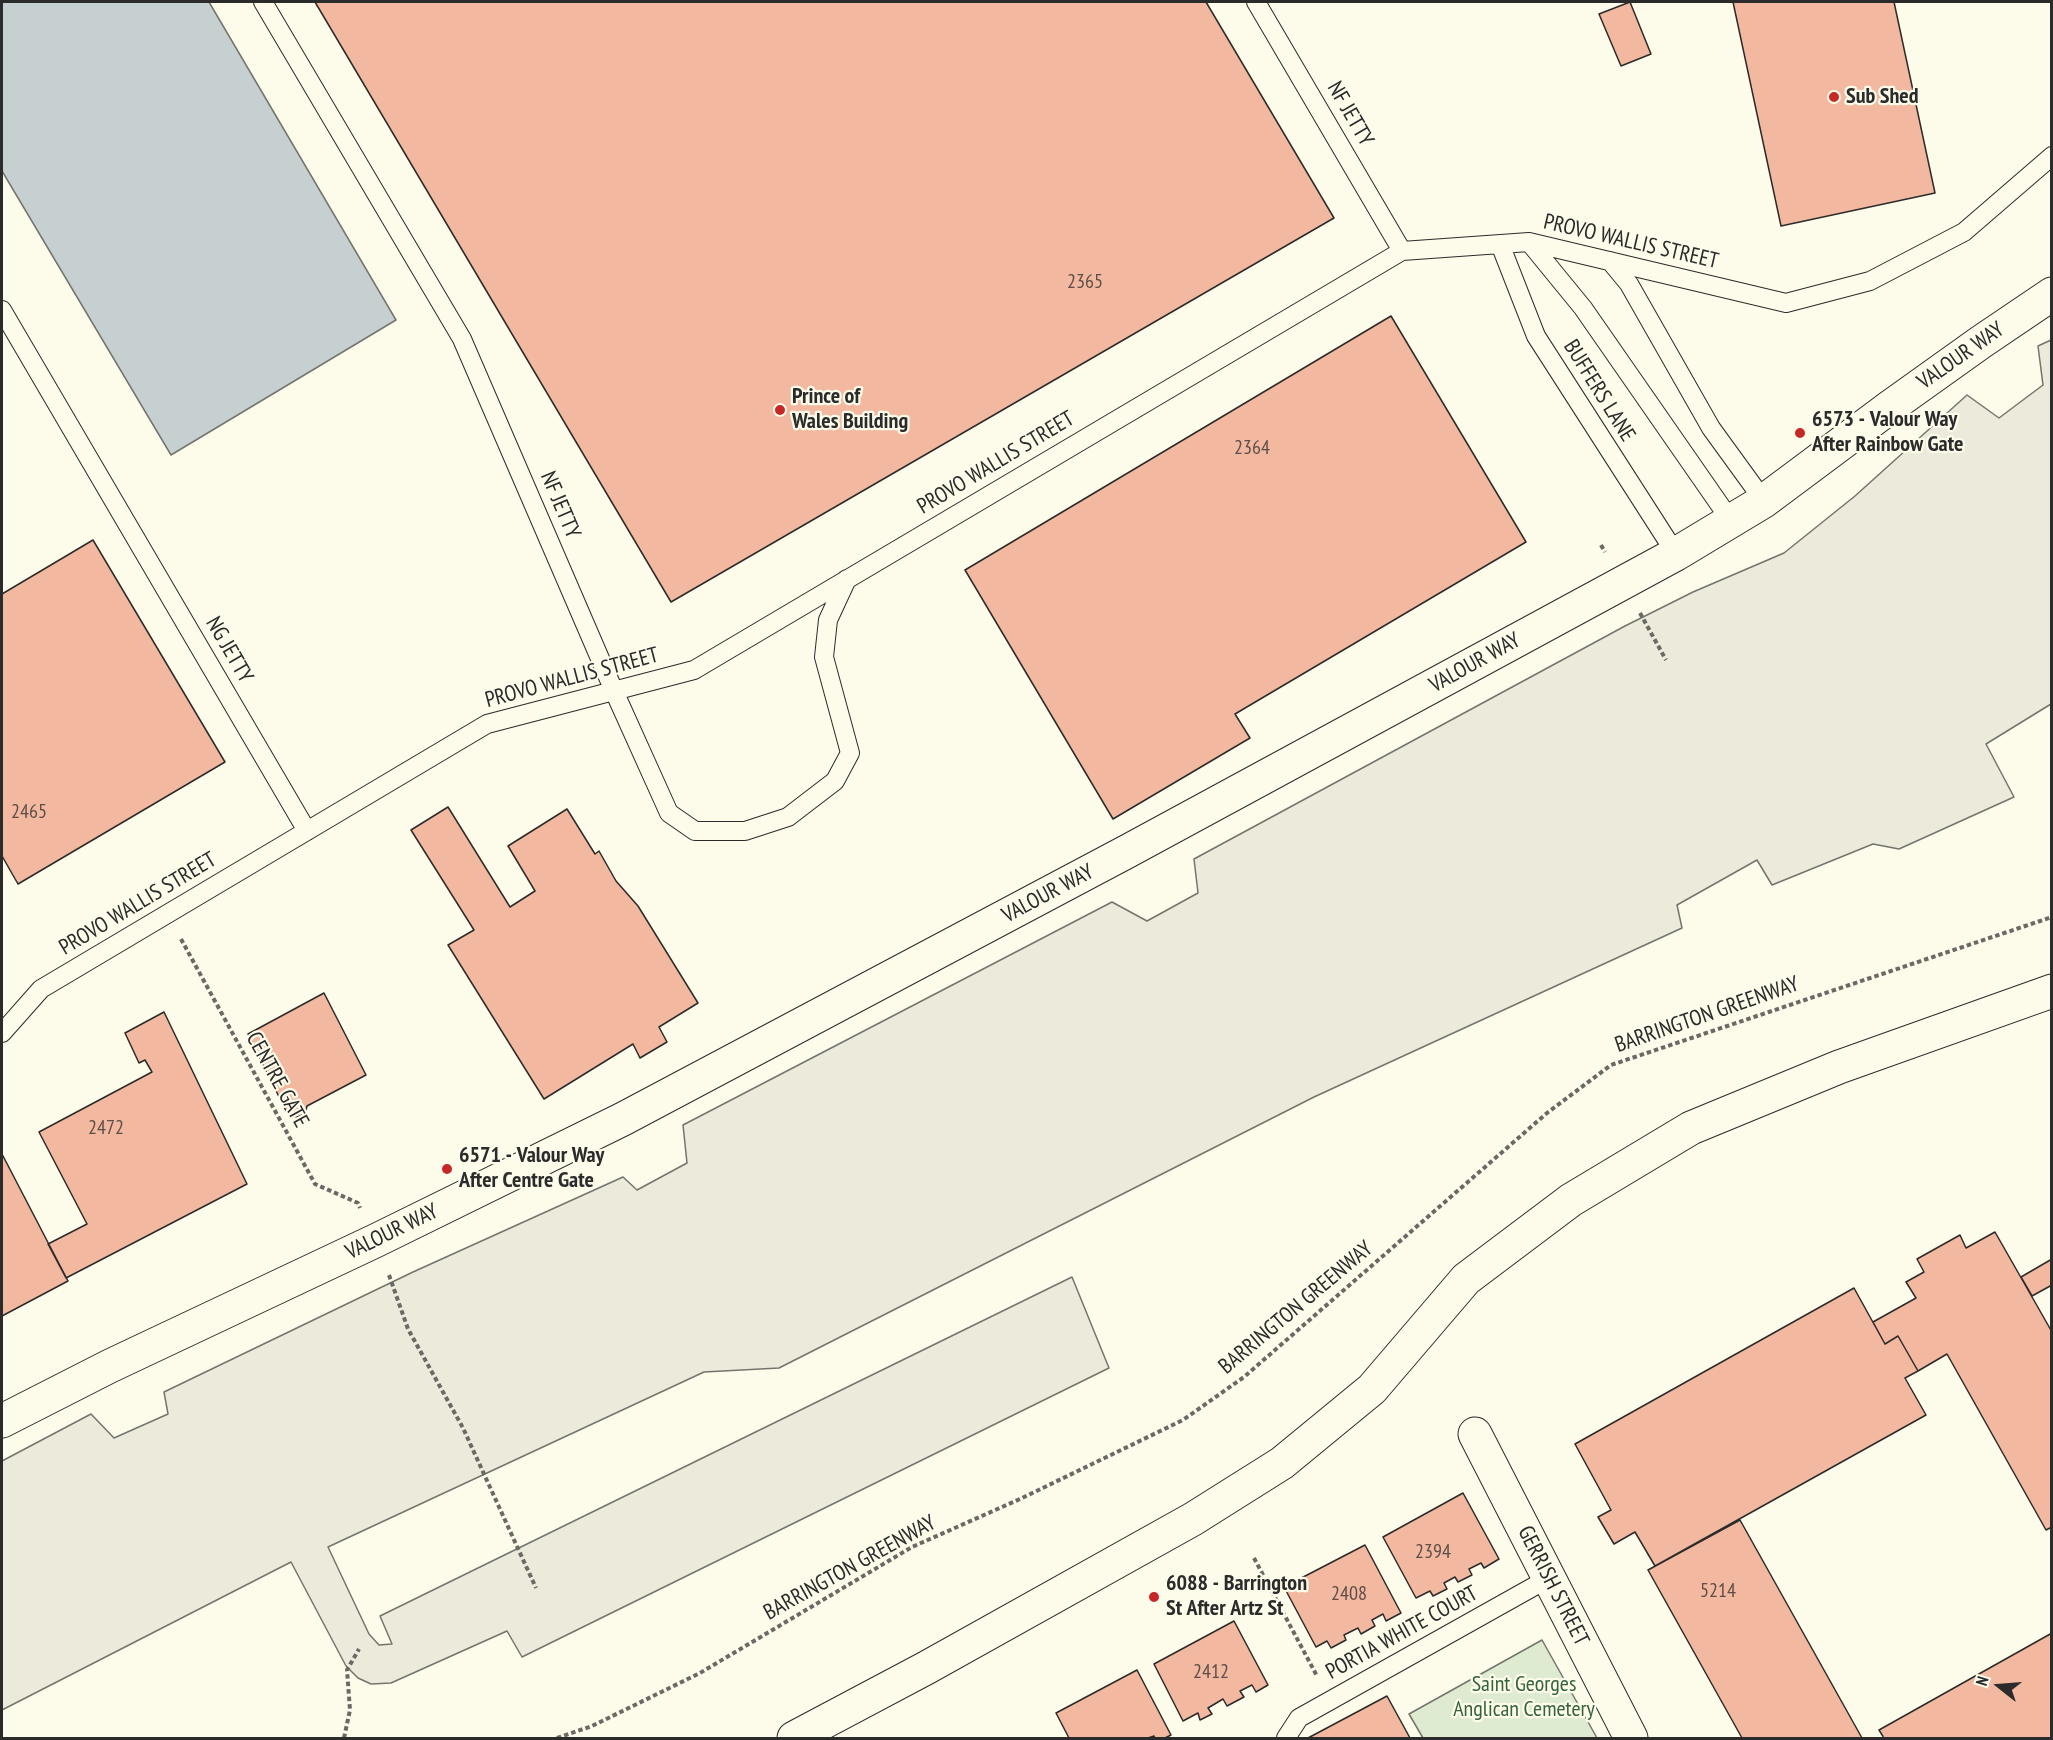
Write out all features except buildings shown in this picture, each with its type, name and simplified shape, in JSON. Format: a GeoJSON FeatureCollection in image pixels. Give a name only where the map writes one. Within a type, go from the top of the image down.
{"type":"FeatureCollection","features":[{"type":"Feature","properties":{"kind":"street","name":"VALOUR WAY"},"geometry":{"type":"LineString","coordinates":[[2,1420],[612,1124],[1128,851],[1676,554],[1764,501],[1890,406],[2052,294]]}},
{"type":"Feature","properties":{"kind":"street"},"geometry":{"type":"LineString","coordinates":[[794,1738],[1193,1519],[1282,1464],[1372,1389],[1466,1279],[1571,1200],[1691,1128],[1839,1067],[2052,992]]}},
{"type":"Feature","properties":{"kind":"street","name":"GERRISH STREET"},"geometry":{"type":"LineString","coordinates":[[1475,1434],[1631,1738]]}},
{"type":"Feature","properties":{"kind":"lane","name":"NF JETTY"},"geometry":{"type":"LineString","coordinates":[[263,2],[462,339],[669,813],[695,831],[745,831],[788,817],[835,781],[850,753],[824,657],[828,620],[847,579]]}},
{"type":"Feature","properties":{"kind":"lane","name":"NF JETTY"},"geometry":{"type":"LineString","coordinates":[[1256,2],[1402,250]]}},
{"type":"Feature","properties":{"kind":"lane","name":"PROVO WALLIS STREET"},"geometry":{"type":"LineString","coordinates":[[2,1031],[41,989],[487,724],[694,670],[1402,250],[1529,242],[1786,303],[1870,281],[1964,232],[2052,156]]}},
{"type":"Feature","properties":{"kind":"lane","name":"BUFFERS LANE"},"geometry":{"type":"LineString","coordinates":[[1529,242],[1583,308],[1731,521]]}},
{"type":"Feature","properties":{"kind":"lane","name":"BUFFERS LANE"},"geometry":{"type":"LineString","coordinates":[[1500,244],[1536,336],[1676,554]]}},
{"type":"Feature","properties":{"kind":"lane"},"geometry":{"type":"LineString","coordinates":[[1610,261],[1629,284],[1711,428],[1764,501]]}},
{"type":"Feature","properties":{"kind":"lane","name":"NG JETTY"},"geometry":{"type":"LineString","coordinates":[[2,310],[307,831]]}},
{"type":"Feature","properties":{"kind":"lane","name":"PORTIA WHITE COURT"},"geometry":{"type":"LineString","coordinates":[[1286,1738],[1299,1718],[1549,1578]]}},
{"type":"Feature","properties":{"kind":"path","name":"CENTRE GATE"},"geometry":{"type":"LineString","coordinates":[[167,915],[315,1184],[358,1203],[376,1240],[408,1329],[463,1428],[536,1588]]}},
{"type":"Feature","properties":{"kind":"path","name":"BARRINGTON GREENWAY"},"geometry":{"type":"LineString","coordinates":[[557,1738],[592,1726],[700,1673],[912,1548],[1020,1499],[1183,1420],[1244,1377],[1539,1121],[1611,1065],[2052,917]]}},
{"type":"Feature","properties":{"kind":"path"},"geometry":{"type":"LineString","coordinates":[[1254,1558],[1306,1654]]}},
{"type":"Feature","properties":{"kind":"path"},"geometry":{"type":"LineString","coordinates":[[344,1738],[350,1710],[348,1670],[359,1649]]}},
{"type":"Feature","properties":{"kind":"green space","name":"Saint Georges Anglican Cemetery"},"geometry":{"type":"Polygon","coordinates":[[[1542,1640],[1597,1738],[1423,1738],[1409,1714],[1542,1640]]]}},
{"type":"Feature","properties":{"kind":"shaded area"},"geometry":{"type":"Polygon","coordinates":[[[2,2],[209,2],[396,320],[171,455],[2,171],[2,2]]]}},
{"type":"Feature","properties":{"kind":"shaded area"},"geometry":{"type":"Polygon","coordinates":[[[2051,340],[2051,704],[1986,744],[2014,797],[1899,849],[1873,844],[1772,885],[1757,860],[1677,905],[1682,928],[1314,1097],[779,1368],[704,1372],[328,1547],[369,1634],[379,1645],[392,1644],[380,1616],[1072,1277],[1109,1368],[522,1657],[507,1631],[391,1683],[371,1684],[358,1678],[346,1666],[291,1562],[2,1710],[2,1461],[91,1414],[114,1438],[168,1414],[164,1392],[413,1272],[623,1177],[637,1190],[687,1163],[683,1125],[1112,902],[1147,921],[1198,893],[1194,859],[1625,626],[1693,592],[1784,553],[1855,496],[1967,395],[1999,418],[2043,385],[2038,346],[2051,340]]]}},
{"type":"Feature","properties":{"kind":"place","name":"Sub Shed"},"geometry":{"type":"Point","coordinates":[1834,97]}},
{"type":"Feature","properties":{"kind":"place","name":"Prince of Wales Building"},"geometry":{"type":"Point","coordinates":[780,410]}},
{"type":"Feature","properties":{"kind":"place","name":"6573 - Valour Way After Rainbow Gate"},"geometry":{"type":"Point","coordinates":[1800,433]}},
{"type":"Feature","properties":{"kind":"place","name":"6571 - Valour Way After Centre Gate"},"geometry":{"type":"Point","coordinates":[447,1169]}},
{"type":"Feature","properties":{"kind":"place","name":"6088 - Barrington St After Artz St"},"geometry":{"type":"Point","coordinates":[1154,1597]}}]}
